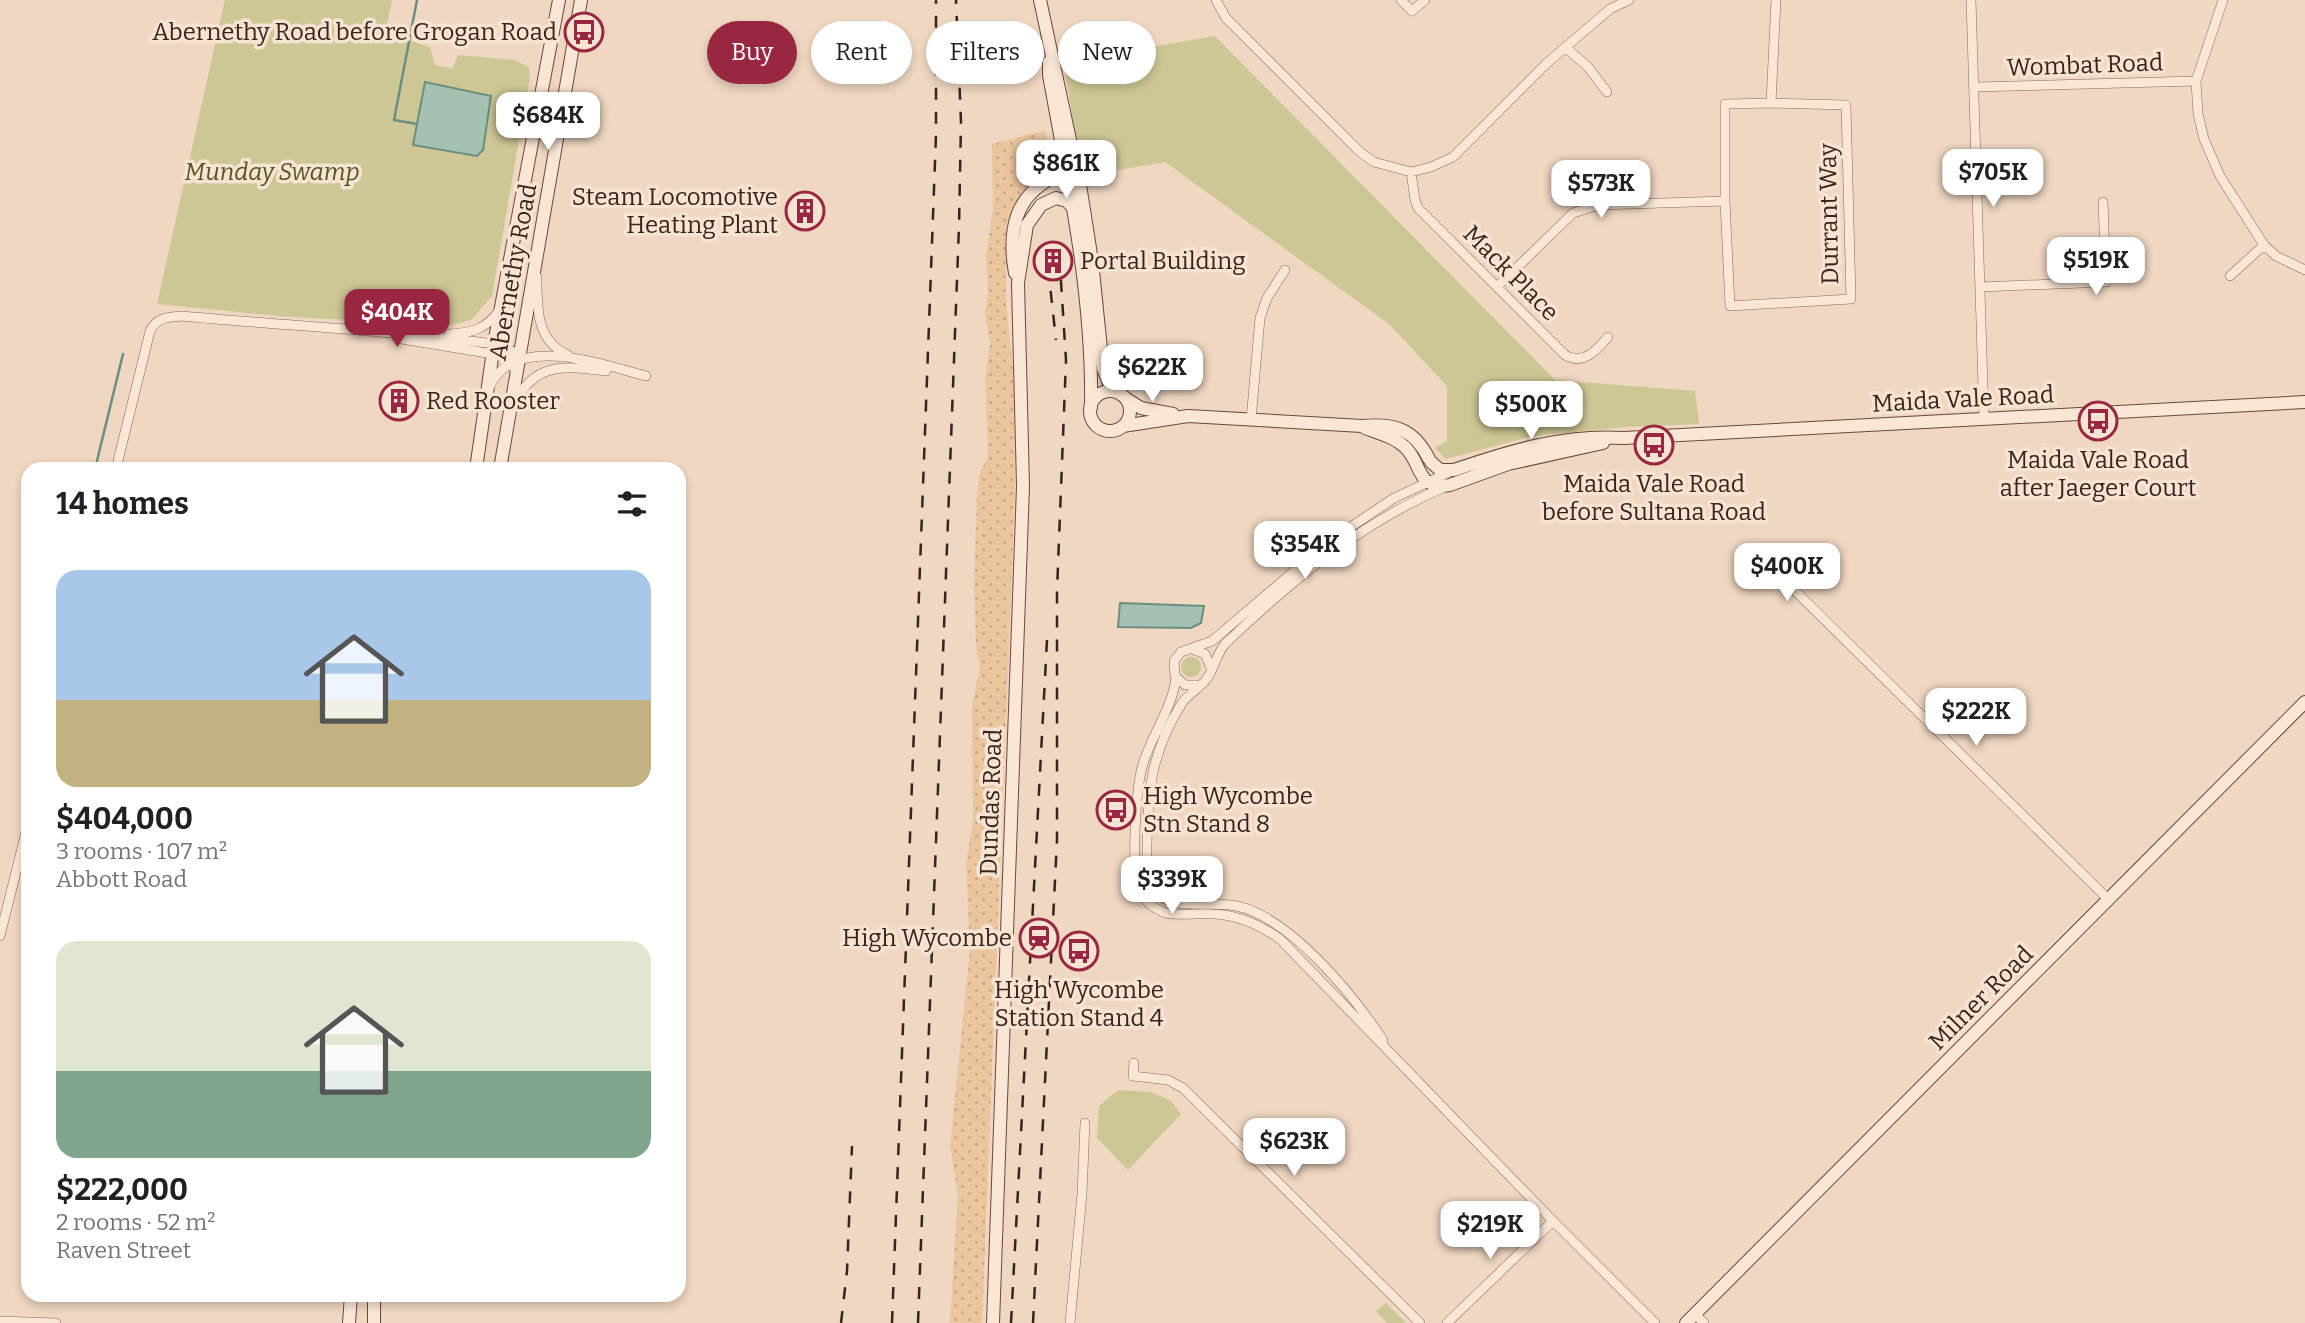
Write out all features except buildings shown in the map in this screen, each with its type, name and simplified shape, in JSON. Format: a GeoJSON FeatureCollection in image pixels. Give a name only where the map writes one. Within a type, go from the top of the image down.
{"type":"FeatureCollection","features":[{"type":"Feature","properties":{"kind":"main road","name":"Abernethy Road"},"geometry":{"type":"LineString","coordinates":[[477,462],[493,349],[559,0]]}},
{"type":"Feature","properties":{"kind":"main road","name":"Abernethy Road"},"geometry":{"type":"LineString","coordinates":[[501,462],[515,384],[514,358],[524,337],[581,0]]}},
{"type":"Feature","properties":{"kind":"main road"},"geometry":{"type":"LineString","coordinates":[[1041,0],[1058,76],[1095,352],[1105,375],[1130,409],[1123,426]]}},
{"type":"Feature","properties":{"kind":"main road"},"geometry":{"type":"LineString","coordinates":[[1049,44],[1049,75],[1062,153],[1072,180],[1092,261],[1095,352],[1091,408],[1093,421],[1110,431],[1123,426],[1188,416]]}},
{"type":"Feature","properties":{"kind":"main road","name":"Dundas Road"},"geometry":{"type":"LineString","coordinates":[[993,1323],[1023,486],[1018,284],[1013,259],[1015,224],[1020,207],[1062,153]]}},
{"type":"Feature","properties":{"kind":"main road"},"geometry":{"type":"LineString","coordinates":[[1030,192],[1053,176],[1072,180]]}},
{"type":"Feature","properties":{"kind":"main road","name":"Dundas Road"},"geometry":{"type":"LineString","coordinates":[[1018,284],[1027,225],[1041,205],[1072,180]]}},
{"type":"Feature","properties":{"kind":"main road"},"geometry":{"type":"LineString","coordinates":[[1049,200],[1063,199],[1074,209]]}},
{"type":"Feature","properties":{"kind":"main road"},"geometry":{"type":"LineString","coordinates":[[1091,408],[1093,401],[1102,393],[1114,391],[1141,408],[1188,416],[1390,426],[1407,432],[1418,441],[1430,461],[1440,470],[1454,470]]}},
{"type":"Feature","properties":{"kind":"main road","name":"Maida Vale Road"},"geometry":{"type":"LineString","coordinates":[[1454,470],[1494,456],[1558,440],[1600,436],[1624,438],[2305,402]]}},
{"type":"Feature","properties":{"kind":"main road"},"geometry":{"type":"LineString","coordinates":[[1362,426],[1408,450],[1431,485]]}},
{"type":"Feature","properties":{"kind":"main road","name":"Maida Vale Road"},"geometry":{"type":"LineString","coordinates":[[1431,485],[1450,485],[1520,461],[1624,438]]}},
{"type":"Feature","properties":{"kind":"main road","name":"Milner Road"},"geometry":{"type":"LineString","coordinates":[[1693,1321],[2305,702]]}},
{"type":"Feature","properties":{"kind":"main road"},"geometry":{"type":"LineString","coordinates":[[349,1323],[350,1302]]}},
{"type":"Feature","properties":{"kind":"main road"},"geometry":{"type":"LineString","coordinates":[[374,1302],[374,1323]]}},
{"type":"Feature","properties":{"kind":"street"},"geometry":{"type":"LineString","coordinates":[[1216,0],[1226,18],[1360,152],[1385,166],[1411,172],[1453,157],[1565,47],[1610,9],[1629,0]]}},
{"type":"Feature","properties":{"kind":"street"},"geometry":{"type":"LineString","coordinates":[[1401,0],[1412,11],[1425,0]]}},
{"type":"Feature","properties":{"kind":"street"},"geometry":{"type":"LineString","coordinates":[[1771,103],[1776,0]]}},
{"type":"Feature","properties":{"kind":"street"},"geometry":{"type":"LineString","coordinates":[[1971,0],[1984,419]]}},
{"type":"Feature","properties":{"kind":"street"},"geometry":{"type":"LineString","coordinates":[[2223,0],[2196,81],[2198,114],[2210,156],[2264,245],[2276,256],[2305,270]]}},
{"type":"Feature","properties":{"kind":"street"},"geometry":{"type":"LineString","coordinates":[[1565,47],[1588,67],[1607,92]]}},
{"type":"Feature","properties":{"kind":"street","name":"Wombat Road"},"geometry":{"type":"LineString","coordinates":[[1974,87],[2196,81]]}},
{"type":"Feature","properties":{"kind":"street","name":"Durrant Way"},"geometry":{"type":"LineString","coordinates":[[1725,104],[1846,105],[1851,299],[1730,306],[1725,201],[1725,104]]}},
{"type":"Feature","properties":{"kind":"street","name":"Mack Place"},"geometry":{"type":"LineString","coordinates":[[1411,172],[1415,200],[1419,208],[1571,358],[1589,355],[1608,337]]}},
{"type":"Feature","properties":{"kind":"street"},"geometry":{"type":"LineString","coordinates":[[1497,286],[1579,210],[1599,205],[1725,201]]}},
{"type":"Feature","properties":{"kind":"street"},"geometry":{"type":"LineString","coordinates":[[1980,287],[2106,282],[2102,202]]}},
{"type":"Feature","properties":{"kind":"street"},"geometry":{"type":"LineString","coordinates":[[2230,276],[2264,245]]}},
{"type":"Feature","properties":{"kind":"street"},"geometry":{"type":"LineString","coordinates":[[536,261],[540,322],[545,338],[555,348],[575,358]]}},
{"type":"Feature","properties":{"kind":"street"},"geometry":{"type":"LineString","coordinates":[[1251,420],[1260,318],[1267,298],[1285,270]]}},
{"type":"Feature","properties":{"kind":"street"},"geometry":{"type":"LineString","coordinates":[[372,333],[424,335],[477,330],[499,312],[504,297]]}},
{"type":"Feature","properties":{"kind":"street"},"geometry":{"type":"LineString","coordinates":[[118,462],[150,331],[161,319],[182,316],[372,333],[493,349]]}},
{"type":"Feature","properties":{"kind":"street"},"geometry":{"type":"LineString","coordinates":[[424,335],[493,349],[514,358],[575,358],[646,376],[576,368],[550,369],[536,376],[524,387],[514,403],[509,419]]}},
{"type":"Feature","properties":{"kind":"street"},"geometry":{"type":"LineString","coordinates":[[486,394],[497,374],[514,358]]}},
{"type":"Feature","properties":{"kind":"street"},"geometry":{"type":"LineString","coordinates":[[1430,461],[1431,485]]}},
{"type":"Feature","properties":{"kind":"street"},"geometry":{"type":"LineString","coordinates":[[1413,488],[1417,478],[1416,465]]}},
{"type":"Feature","properties":{"kind":"street","name":"Maida Vale Road"},"geometry":{"type":"LineString","coordinates":[[1431,485],[1454,470]]}},
{"type":"Feature","properties":{"kind":"street"},"geometry":{"type":"LineString","coordinates":[[1431,485],[1413,488],[1375,509],[1327,543],[1212,641],[1181,652],[1174,661],[1176,678],[1171,700],[1143,765],[1139,787],[1135,870],[1141,894],[1151,906],[1165,913],[1228,915],[1240,918],[1268,931],[1286,945],[1655,1323]]}},
{"type":"Feature","properties":{"kind":"street"},"geometry":{"type":"LineString","coordinates":[[1398,1061],[1362,1008],[1278,924],[1234,905],[1169,901],[1153,888],[1147,863],[1148,803],[1152,771],[1176,715],[1188,695],[1208,678],[1215,658],[1225,644],[1315,565],[1356,534],[1431,485]]}},
{"type":"Feature","properties":{"kind":"street"},"geometry":{"type":"LineString","coordinates":[[1772,568],[2108,899]]}},
{"type":"Feature","properties":{"kind":"street"},"geometry":{"type":"LineString","coordinates":[[1190,649],[1205,654],[1211,668]]}},
{"type":"Feature","properties":{"kind":"street"},"geometry":{"type":"LineString","coordinates":[[1176,678],[1190,686],[1200,684]]}},
{"type":"Feature","properties":{"kind":"street"},"geometry":{"type":"LineString","coordinates":[[0,936],[21,852]]}},
{"type":"Feature","properties":{"kind":"street"},"geometry":{"type":"LineString","coordinates":[[1132,1089],[1133,1063]]}},
{"type":"Feature","properties":{"kind":"street"},"geometry":{"type":"LineString","coordinates":[[1133,1076],[1168,1080],[1182,1088],[1420,1323]]}},
{"type":"Feature","properties":{"kind":"street"},"geometry":{"type":"LineString","coordinates":[[1070,1323],[1083,1194],[1085,1123]]}},
{"type":"Feature","properties":{"kind":"street"},"geometry":{"type":"LineString","coordinates":[[1447,1323],[1553,1221]]}},
{"type":"Feature","properties":{"kind":"street"},"geometry":{"type":"LineString","coordinates":[[0,1321],[56,1323]]}},
{"type":"Feature","properties":{"kind":"green space","name":"Munday Swamp"},"geometry":{"type":"Polygon","coordinates":[[[225,0],[392,0],[385,33],[430,47],[435,65],[452,69],[458,55],[515,60],[529,67],[530,77],[492,296],[471,320],[452,325],[289,317],[157,304],[225,0]]]}},
{"type":"Feature","properties":{"kind":"green space"},"geometry":{"type":"Polygon","coordinates":[[[1215,36],[1555,380],[1695,391],[1699,424],[1625,427],[1533,436],[1446,459],[1435,448],[1447,441],[1447,386],[1389,324],[1165,162],[1082,176],[1067,84],[1156,84],[1156,46],[1215,36]]]}},
{"type":"Feature","properties":{"kind":"green space"},"geometry":{"type":"Polygon","coordinates":[[[1191,657],[1198,660],[1201,667],[1198,674],[1191,677],[1184,674],[1181,667],[1184,660],[1191,657]]]}},
{"type":"Feature","properties":{"kind":"green space"},"geometry":{"type":"Polygon","coordinates":[[[1118,1090],[1151,1092],[1170,1100],[1181,1114],[1128,1170],[1097,1138],[1099,1106],[1118,1090]]]}},
{"type":"Feature","properties":{"kind":"green space"},"geometry":{"type":"Polygon","coordinates":[[[1386,1303],[1406,1323],[1387,1323],[1376,1311],[1386,1303]]]}},
{"type":"Feature","properties":{"kind":"sand"},"geometry":{"type":"Polygon","coordinates":[[[1045,131],[1054,183],[1033,202],[1018,223],[1006,268],[1014,386],[1015,489],[982,1323],[950,1323],[958,1195],[950,1146],[970,950],[966,863],[973,822],[972,706],[980,669],[976,645],[974,582],[977,497],[980,472],[988,457],[985,381],[990,344],[985,314],[988,293],[986,256],[993,209],[992,144],[1045,131]]]}},
{"type":"Feature","properties":{"kind":"shaded area"},"geometry":{"type":"Polygon","coordinates":[[[425,82],[491,96],[483,150],[477,156],[413,145],[425,82]]]}},
{"type":"Feature","properties":{"kind":"shaded area"},"geometry":{"type":"Polygon","coordinates":[[[1120,603],[1204,606],[1201,623],[1191,628],[1118,627],[1120,603]]]}},
{"type":"Feature","properties":{"kind":"waterway"},"geometry":{"type":"LineString","coordinates":[[417,0],[394,120],[417,124]]}},
{"type":"Feature","properties":{"kind":"waterway"},"geometry":{"type":"LineString","coordinates":[[97,462],[123,354]]}},
{"type":"Feature","properties":{"kind":"railway"},"geometry":{"type":"LineString","coordinates":[[892,1323],[936,135],[936,0]]}},
{"type":"Feature","properties":{"kind":"railway"},"geometry":{"type":"LineString","coordinates":[[918,1323],[959,226],[961,122],[956,0]]}},
{"type":"Feature","properties":{"kind":"railway"},"geometry":{"type":"LineString","coordinates":[[1033,1323],[1057,840],[1057,591],[1066,360],[1060,266]]}},
{"type":"Feature","properties":{"kind":"railway"},"geometry":{"type":"LineString","coordinates":[[1048,267],[1056,340]]}},
{"type":"Feature","properties":{"kind":"railway"},"geometry":{"type":"LineString","coordinates":[[1011,1323],[1047,640]]}},
{"type":"Feature","properties":{"kind":"railway"},"geometry":{"type":"LineString","coordinates":[[841,1323],[847,1271],[852,1146]]}},
{"type":"Feature","properties":{"kind":"place","name":"Abernethy Road before Grogan Road"},"geometry":{"type":"Point","coordinates":[584,32]}},
{"type":"Feature","properties":{"kind":"place","name":"Steam Locomotive Heating Plant"},"geometry":{"type":"Point","coordinates":[805,211]}},
{"type":"Feature","properties":{"kind":"place","name":"Portal Building"},"geometry":{"type":"Point","coordinates":[1053,261]}},
{"type":"Feature","properties":{"kind":"place","name":"Red Rooster"},"geometry":{"type":"Point","coordinates":[399,401]}},
{"type":"Feature","properties":{"kind":"place","name":"Maida Vale Road after Jaeger Court"},"geometry":{"type":"Point","coordinates":[2098,421]}},
{"type":"Feature","properties":{"kind":"place","name":"Maida Vale Road before Sultana Road"},"geometry":{"type":"Point","coordinates":[1654,445]}},
{"type":"Feature","properties":{"kind":"place","name":"High Wycombe Stn Stand 8"},"geometry":{"type":"Point","coordinates":[1116,810]}},
{"type":"Feature","properties":{"kind":"place","name":"High Wycombe"},"geometry":{"type":"Point","coordinates":[1039,938]}},
{"type":"Feature","properties":{"kind":"place","name":"High Wycombe Station Stand 4"},"geometry":{"type":"Point","coordinates":[1079,951]}}]}
